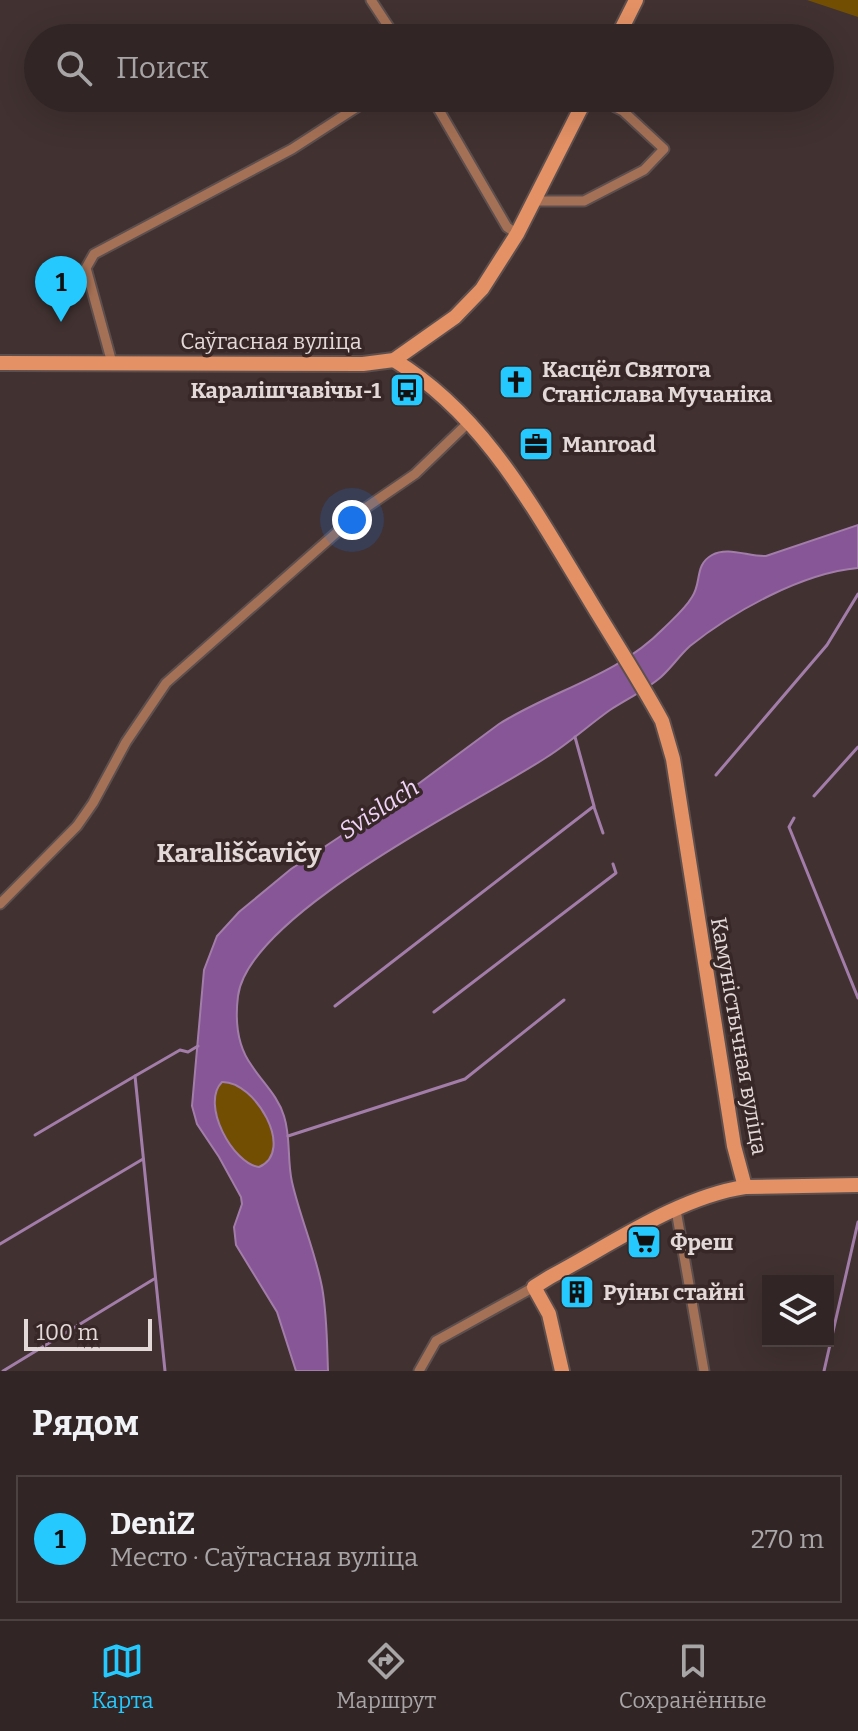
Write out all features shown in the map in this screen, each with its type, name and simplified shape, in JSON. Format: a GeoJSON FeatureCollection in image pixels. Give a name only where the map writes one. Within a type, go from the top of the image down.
{"type":"FeatureCollection","features":[{"type":"Feature","properties":{"kind":"street"},"geometry":{"type":"LineString","coordinates":[[371,0],[387,24]]}},
{"type":"Feature","properties":{"kind":"street"},"geometry":{"type":"LineString","coordinates":[[624,24],[633,5]]}},
{"type":"Feature","properties":{"kind":"street"},"geometry":{"type":"LineString","coordinates":[[112,363],[86,268],[94,254],[292,149],[349,112]]}},
{"type":"Feature","properties":{"kind":"street"},"geometry":{"type":"LineString","coordinates":[[440,112],[507,227],[517,234]]}},
{"type":"Feature","properties":{"kind":"street","name":"Саўгасная вуліца"},"geometry":{"type":"LineString","coordinates":[[0,363],[363,364],[394,360],[443,326],[469,303],[493,275],[535,201],[579,112]]}},
{"type":"Feature","properties":{"kind":"street"},"geometry":{"type":"LineString","coordinates":[[535,201],[584,201],[644,170],[664,149],[624,112]]}},
{"type":"Feature","properties":{"kind":"street","name":"Камуністычная вуліца"},"geometry":{"type":"LineString","coordinates":[[394,360],[433,386],[470,421],[512,474],[655,708],[667,734],[734,1146],[745,1187],[710,1196],[676,1210],[436,1341],[419,1371]]}},
{"type":"Feature","properties":{"kind":"street"},"geometry":{"type":"LineString","coordinates":[[0,904],[77,826],[126,742],[166,683],[361,511],[415,474],[470,421]]}},
{"type":"Feature","properties":{"kind":"street"},"geometry":{"type":"LineString","coordinates":[[745,1187],[858,1185]]}},
{"type":"Feature","properties":{"kind":"street"},"geometry":{"type":"LineString","coordinates":[[676,1210],[704,1371]]}},
{"type":"Feature","properties":{"kind":"street"},"geometry":{"type":"LineString","coordinates":[[534,1287],[549,1314],[562,1371]]}},
{"type":"Feature","properties":{"kind":"shaded area"},"geometry":{"type":"Polygon","coordinates":[[[807,0],[858,0],[858,17],[807,0]]]}},
{"type":"Feature","properties":{"kind":"shaded area"},"geometry":{"type":"Polygon","coordinates":[[[858,525],[858,568],[814,577],[770,596],[727,620],[690,646],[655,682],[610,710],[555,752],[421,831],[322,896],[281,930],[252,964],[238,996],[238,1032],[247,1058],[284,1116],[292,1182],[319,1274],[325,1308],[328,1371],[296,1371],[277,1312],[236,1245],[234,1227],[242,1204],[241,1197],[197,1124],[192,1106],[204,970],[217,936],[239,912],[291,869],[406,793],[499,724],[605,671],[645,645],[689,601],[706,559],[718,552],[766,556],[858,525]],[[222,1082],[216,1092],[217,1118],[222,1132],[239,1156],[259,1167],[269,1159],[273,1147],[272,1133],[258,1104],[235,1085],[222,1082]]]}},
{"type":"Feature","properties":{"kind":"shaded area"},"geometry":{"type":"Polygon","coordinates":[[[222,1082],[246,1091],[265,1113],[274,1140],[273,1153],[267,1164],[259,1167],[249,1164],[232,1148],[220,1125],[215,1102],[215,1092],[222,1082]]]}},
{"type":"Feature","properties":{"kind":"waterway"},"geometry":{"type":"LineString","coordinates":[[716,775],[827,645],[858,594]]}},
{"type":"Feature","properties":{"kind":"waterway"},"geometry":{"type":"LineString","coordinates":[[335,1006],[594,806],[575,737]]}},
{"type":"Feature","properties":{"kind":"waterway"},"geometry":{"type":"LineString","coordinates":[[814,796],[858,747]]}},
{"type":"Feature","properties":{"kind":"waterway"},"geometry":{"type":"LineString","coordinates":[[594,807],[603,833]]}},
{"type":"Feature","properties":{"kind":"waterway"},"geometry":{"type":"LineString","coordinates":[[794,818],[789,827],[858,998]]}},
{"type":"Feature","properties":{"kind":"waterway"},"geometry":{"type":"LineString","coordinates":[[434,1012],[616,873],[613,864]]}},
{"type":"Feature","properties":{"kind":"waterway"},"geometry":{"type":"LineString","coordinates":[[288,1136],[465,1079],[564,1000]]}},
{"type":"Feature","properties":{"kind":"waterway"},"geometry":{"type":"LineString","coordinates":[[165,1371],[135,1076],[180,1050],[188,1052],[198,1046]]}},
{"type":"Feature","properties":{"kind":"waterway"},"geometry":{"type":"LineString","coordinates":[[35,1135],[135,1076]]}},
{"type":"Feature","properties":{"kind":"waterway"},"geometry":{"type":"LineString","coordinates":[[0,1244],[143,1159]]}},
{"type":"Feature","properties":{"kind":"waterway"},"geometry":{"type":"LineString","coordinates":[[824,1371],[858,1222]]}},
{"type":"Feature","properties":{"kind":"waterway"},"geometry":{"type":"LineString","coordinates":[[3,1371],[154,1279]]}},
{"type":"Feature","properties":{"kind":"place","name":"DeniZ"},"geometry":{"type":"Point","coordinates":[61,322]}},
{"type":"Feature","properties":{"kind":"place","name":"Касцёл Святога Станіслава Мучаніка"},"geometry":{"type":"Point","coordinates":[516,382]}},
{"type":"Feature","properties":{"kind":"place","name":"Каралішчавічы-1"},"geometry":{"type":"Point","coordinates":[407,390]}},
{"type":"Feature","properties":{"kind":"place","name":"Manroad"},"geometry":{"type":"Point","coordinates":[536,444]}},
{"type":"Feature","properties":{"kind":"place","name":"Фреш"},"geometry":{"type":"Point","coordinates":[644,1242]}},
{"type":"Feature","properties":{"kind":"place","name":"Руіны стайні"},"geometry":{"type":"Point","coordinates":[577,1292]}},
{"type":"Feature","properties":{"kind":"district","name":"Karališčavičy"},"geometry":{"type":"Point","coordinates":[239,853]}},
{"type":"Feature","properties":{"kind":"water label","name":"Svislach"},"geometry":{"type":"Point","coordinates":[379,809]}}]}
